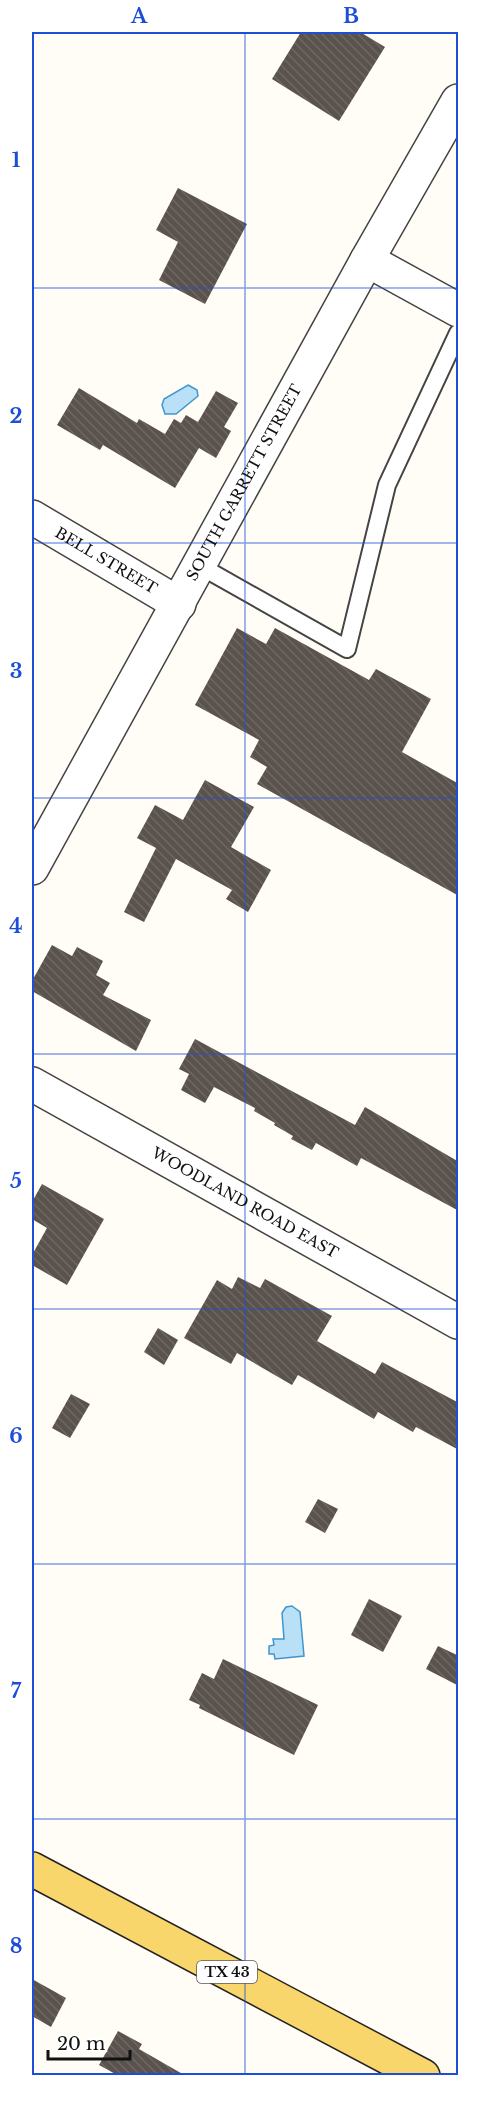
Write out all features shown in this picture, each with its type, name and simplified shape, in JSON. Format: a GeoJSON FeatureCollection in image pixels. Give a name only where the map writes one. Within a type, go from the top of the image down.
{"type":"FeatureCollection","features":[{"type":"Feature","properties":{"kind":"main road","name":"TX 43"},"geometry":{"type":"LineString","coordinates":[[32,1869],[423,2076]]}},
{"type":"Feature","properties":{"kind":"street","name":"SOUTH GARRETT STREET"},"geometry":{"type":"LineString","coordinates":[[32,868],[367,260],[459,101]]}},
{"type":"Feature","properties":{"kind":"street"},"geometry":{"type":"LineString","coordinates":[[367,260],[459,310]]}},
{"type":"Feature","properties":{"kind":"street","name":"BELL STREET"},"geometry":{"type":"LineString","coordinates":[[32,517],[178,604]]}},
{"type":"Feature","properties":{"kind":"street","name":"WOODLAND ROAD EAST"},"geometry":{"type":"LineString","coordinates":[[32,1084],[459,1322]]}},
{"type":"Feature","properties":{"kind":"lane"},"geometry":{"type":"LineString","coordinates":[[200,566],[347,649],[387,485],[459,333]]}},
{"type":"Feature","properties":{"kind":"water"},"geometry":{"type":"Polygon","coordinates":[[[188,385],[197,390],[198,396],[176,414],[165,414],[162,405],[164,399],[188,385]]]}},
{"type":"Feature","properties":{"kind":"water"},"geometry":{"type":"Polygon","coordinates":[[[292,1606],[300,1612],[304,1656],[275,1659],[274,1654],[269,1654],[269,1646],[274,1645],[273,1639],[284,1639],[282,1613],[286,1607],[292,1606]]]}},
{"type":"Feature","properties":{"kind":"building"},"geometry":{"type":"Polygon","coordinates":[[[301,32],[360,32],[385,47],[339,121],[272,79],[301,32]]]}},
{"type":"Feature","properties":{"kind":"building"},"geometry":{"type":"Polygon","coordinates":[[[178,188],[247,224],[205,304],[159,280],[178,242],[156,230],[178,188]]]}},
{"type":"Feature","properties":{"kind":"building"},"geometry":{"type":"Polygon","coordinates":[[[79,388],[137,423],[139,419],[165,434],[174,419],[181,423],[186,415],[198,422],[216,391],[238,403],[224,427],[231,431],[216,458],[199,448],[175,488],[103,445],[100,450],[57,425],[79,388]]]}},
{"type":"Feature","properties":{"kind":"building"},"geometry":{"type":"Polygon","coordinates":[[[237,628],[266,644],[275,628],[369,680],[376,669],[431,699],[402,752],[459,784],[459,896],[257,784],[267,767],[250,757],[259,740],[195,705],[237,628]]]}},
{"type":"Feature","properties":{"kind":"building"},"geometry":{"type":"Polygon","coordinates":[[[205,780],[254,807],[231,847],[271,870],[248,912],[226,899],[232,890],[176,859],[144,922],[124,912],[156,848],[137,838],[155,805],[183,820],[205,780]]]}},
{"type":"Feature","properties":{"kind":"building"},"geometry":{"type":"Polygon","coordinates":[[[52,945],[72,956],[77,947],[103,961],[96,975],[110,983],[103,995],[151,1020],[136,1051],[32,991],[32,981],[52,945]]]}},
{"type":"Feature","properties":{"kind":"building"},"geometry":{"type":"Polygon","coordinates":[[[195,1039],[355,1125],[365,1107],[459,1162],[459,1211],[361,1158],[357,1166],[316,1143],[312,1150],[291,1139],[293,1136],[254,1111],[255,1108],[214,1087],[205,1103],[181,1090],[189,1074],[179,1069],[195,1039]]]}},
{"type":"Feature","properties":{"kind":"building"},"geometry":{"type":"Polygon","coordinates":[[[42,1184],[104,1219],[67,1285],[32,1265],[32,1255],[47,1228],[32,1219],[32,1202],[42,1184]]]}},
{"type":"Feature","properties":{"kind":"building"},"geometry":{"type":"Polygon","coordinates":[[[238,1277],[260,1288],[265,1279],[332,1316],[317,1341],[375,1374],[382,1362],[459,1403],[459,1450],[416,1427],[413,1432],[378,1412],[374,1419],[298,1375],[292,1385],[237,1353],[231,1364],[184,1338],[217,1280],[232,1289],[238,1277]]]}},
{"type":"Feature","properties":{"kind":"building"},"geometry":{"type":"Polygon","coordinates":[[[158,1328],[178,1340],[164,1365],[144,1352],[158,1328]]]}},
{"type":"Feature","properties":{"kind":"building"},"geometry":{"type":"Polygon","coordinates":[[[71,1394],[90,1404],[70,1438],[52,1428],[71,1394]]]}},
{"type":"Feature","properties":{"kind":"building"},"geometry":{"type":"Polygon","coordinates":[[[318,1499],[338,1509],[325,1533],[305,1522],[318,1499]]]}},
{"type":"Feature","properties":{"kind":"building"},"geometry":{"type":"Polygon","coordinates":[[[369,1599],[402,1616],[383,1652],[351,1635],[369,1599]]]}},
{"type":"Feature","properties":{"kind":"building"},"geometry":{"type":"Polygon","coordinates":[[[438,1646],[459,1656],[459,1686],[426,1669],[438,1646]]]}},
{"type":"Feature","properties":{"kind":"building"},"geometry":{"type":"Polygon","coordinates":[[[223,1659],[318,1705],[294,1755],[199,1708],[200,1705],[189,1700],[202,1673],[214,1679],[223,1659]]]}},
{"type":"Feature","properties":{"kind":"building"},"geometry":{"type":"Polygon","coordinates":[[[32,1979],[66,1998],[51,2027],[32,2016],[32,1979]]]}},
{"type":"Feature","properties":{"kind":"building"},"geometry":{"type":"Polygon","coordinates":[[[118,2031],[142,2044],[139,2049],[186,2076],[119,2076],[99,2065],[118,2031]]]}}]}
